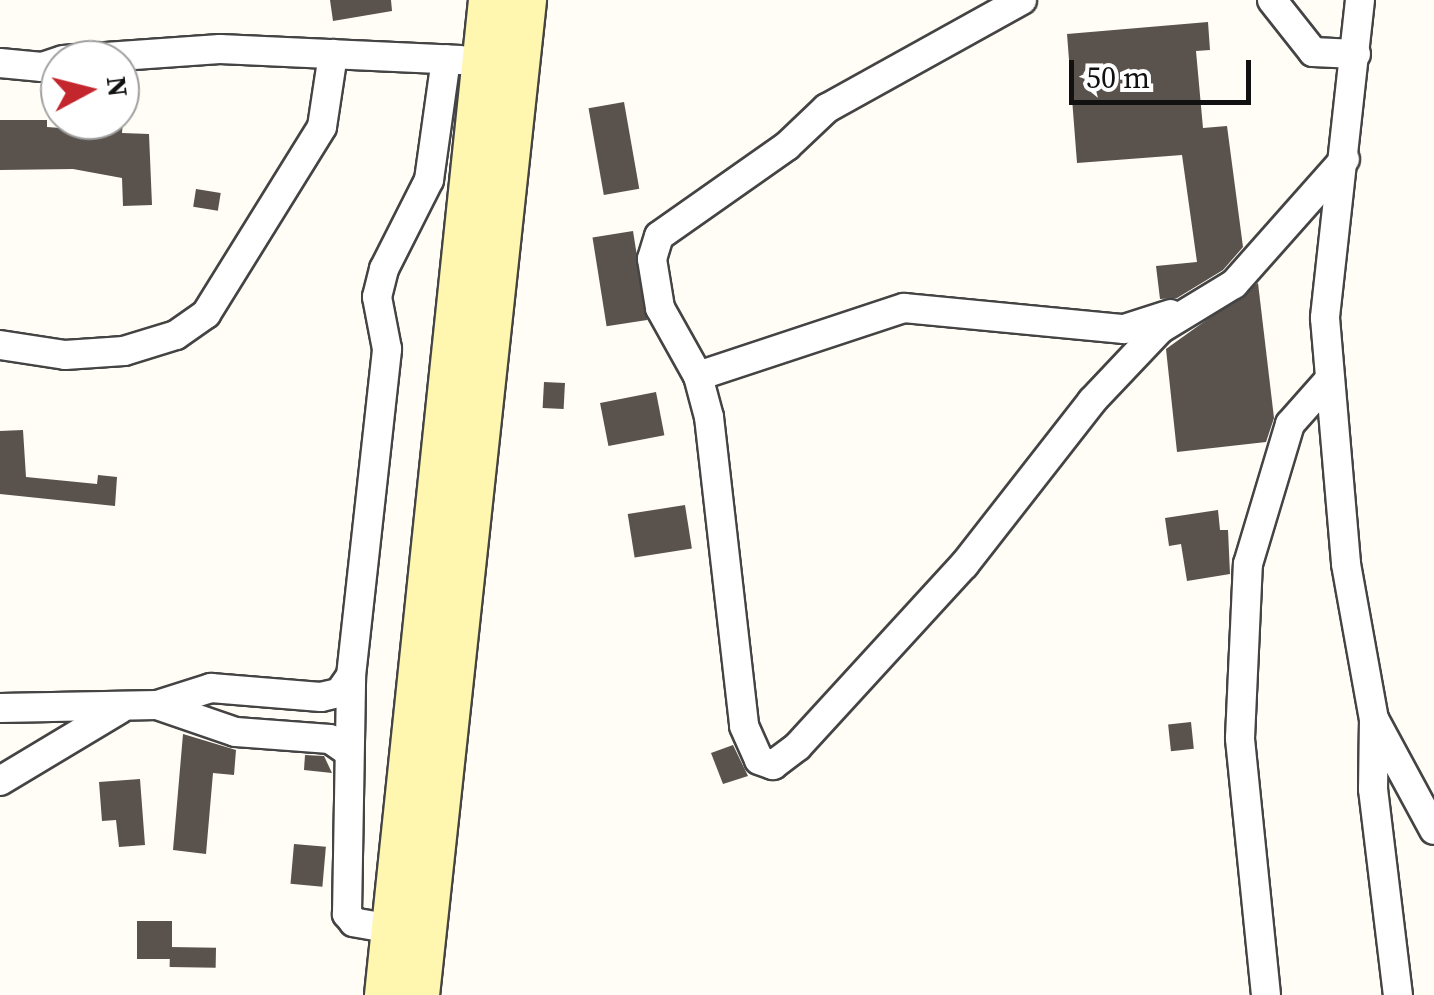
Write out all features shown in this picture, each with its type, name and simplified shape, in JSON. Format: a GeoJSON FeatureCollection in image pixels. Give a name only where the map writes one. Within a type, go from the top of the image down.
{"type":"FeatureCollection","features":[{"type":"Feature","properties":{"kind":"main road"},"geometry":{"type":"LineString","coordinates":[[385,995],[464,60],[489,0]]}},
{"type":"Feature","properties":{"kind":"main road"},"geometry":{"type":"LineString","coordinates":[[419,995],[526,0]]}},
{"type":"Feature","properties":{"kind":"street"},"geometry":{"type":"LineString","coordinates":[[1022,0],[827,108],[788,146],[658,236],[652,258],[660,308],[698,376],[730,569],[744,726],[759,760],[773,765],[798,746],[846,687],[964,565],[1106,387],[1160,328],[1234,284],[1345,160]]}},
{"type":"Feature","properties":{"kind":"street"},"geometry":{"type":"LineString","coordinates":[[1272,0],[1313,52],[1356,54]]}},
{"type":"Feature","properties":{"kind":"street"},"geometry":{"type":"LineString","coordinates":[[1360,0],[1345,160],[1326,262],[1330,379],[1346,564],[1374,718],[1373,789],[1398,995]]}},
{"type":"Feature","properties":{"kind":"street"},"geometry":{"type":"LineString","coordinates":[[140,55],[220,49],[464,60],[429,180],[384,269],[378,297],[387,349],[351,676],[346,750],[347,914],[354,922],[392,929]]}},
{"type":"Feature","properties":{"kind":"street"},"geometry":{"type":"LineString","coordinates":[[0,346],[66,355],[124,351],[176,336],[206,314],[322,126],[333,54]]}},
{"type":"Feature","properties":{"kind":"street"},"geometry":{"type":"LineString","coordinates":[[0,63],[40,67]]}},
{"type":"Feature","properties":{"kind":"street"},"geometry":{"type":"LineString","coordinates":[[698,376],[904,308],[1124,329],[1195,306]]}},
{"type":"Feature","properties":{"kind":"street"},"geometry":{"type":"LineString","coordinates":[[1266,995],[1240,738],[1248,564],[1290,424],[1330,379]]}},
{"type":"Feature","properties":{"kind":"street"},"geometry":{"type":"LineString","coordinates":[[0,708],[157,706],[211,688],[321,697],[339,693],[351,676]]}},
{"type":"Feature","properties":{"kind":"street"},"geometry":{"type":"LineString","coordinates":[[157,706],[236,732],[330,739],[346,750]]}},
{"type":"Feature","properties":{"kind":"street"},"geometry":{"type":"LineString","coordinates":[[0,781],[121,708]]}},
{"type":"Feature","properties":{"kind":"street"},"geometry":{"type":"LineString","coordinates":[[1374,718],[1434,830]]}},
{"type":"Feature","properties":{"kind":"building"},"geometry":{"type":"Polygon","coordinates":[[[330,0],[391,0],[392,11],[333,21],[330,0]]]}},
{"type":"Feature","properties":{"kind":"building"},"geometry":{"type":"Polygon","coordinates":[[[1208,22],[1210,50],[1196,51],[1203,128],[1227,126],[1243,247],[1223,270],[1177,298],[1160,299],[1156,266],[1197,262],[1182,155],[1077,163],[1067,34],[1208,22]]]}},
{"type":"Feature","properties":{"kind":"building"},"geometry":{"type":"Polygon","coordinates":[[[624,102],[639,189],[604,195],[589,108],[624,102]]]}},
{"type":"Feature","properties":{"kind":"building"},"geometry":{"type":"Polygon","coordinates":[[[0,120],[40,120],[40,140],[140,140],[140,134],[149,134],[152,205],[123,206],[122,178],[73,169],[0,170],[0,120]]]}},
{"type":"Feature","properties":{"kind":"building"},"geometry":{"type":"Polygon","coordinates":[[[196,189],[221,193],[218,211],[193,207],[196,189]]]}},
{"type":"Feature","properties":{"kind":"building"},"geometry":{"type":"Polygon","coordinates":[[[633,231],[647,320],[607,326],[593,237],[633,231]]]}},
{"type":"Feature","properties":{"kind":"building"},"geometry":{"type":"Polygon","coordinates":[[[1258,283],[1274,418],[1266,442],[1177,452],[1166,349],[1258,283]]]}},
{"type":"Feature","properties":{"kind":"building"},"geometry":{"type":"Polygon","coordinates":[[[544,382],[565,383],[564,409],[543,408],[544,382]]]}},
{"type":"Feature","properties":{"kind":"building"},"geometry":{"type":"Polygon","coordinates":[[[656,392],[664,435],[608,446],[600,403],[656,392]]]}},
{"type":"Feature","properties":{"kind":"building"},"geometry":{"type":"Polygon","coordinates":[[[23,430],[26,477],[97,484],[98,475],[117,477],[115,506],[0,494],[0,431],[23,430]]]}},
{"type":"Feature","properties":{"kind":"building"},"geometry":{"type":"Polygon","coordinates":[[[685,505],[692,548],[635,558],[628,514],[685,505]]]}},
{"type":"Feature","properties":{"kind":"building"},"geometry":{"type":"Polygon","coordinates":[[[1218,510],[1220,530],[1228,530],[1230,574],[1187,581],[1181,544],[1169,546],[1165,518],[1218,510]]]}},
{"type":"Feature","properties":{"kind":"building"},"geometry":{"type":"Polygon","coordinates":[[[1191,722],[1194,749],[1171,751],[1168,724],[1191,722]]]}},
{"type":"Feature","properties":{"kind":"building"},"geometry":{"type":"Polygon","coordinates":[[[183,734],[236,750],[234,775],[213,773],[206,854],[173,850],[183,734]]]}},
{"type":"Feature","properties":{"kind":"building"},"geometry":{"type":"Polygon","coordinates":[[[733,745],[748,776],[723,784],[711,753],[733,745]]]}},
{"type":"Feature","properties":{"kind":"building"},"geometry":{"type":"Polygon","coordinates":[[[305,755],[324,756],[332,773],[304,770],[305,755]]]}},
{"type":"Feature","properties":{"kind":"building"},"geometry":{"type":"Polygon","coordinates":[[[140,779],[145,845],[119,847],[116,820],[102,821],[99,782],[140,779]]]}},
{"type":"Feature","properties":{"kind":"building"},"geometry":{"type":"Polygon","coordinates":[[[294,844],[326,847],[322,887],[291,884],[294,844]]]}},
{"type":"Feature","properties":{"kind":"building"},"geometry":{"type":"Polygon","coordinates":[[[137,921],[172,921],[172,959],[137,959],[137,921]]]}},
{"type":"Feature","properties":{"kind":"building"},"geometry":{"type":"Polygon","coordinates":[[[170,947],[216,948],[216,968],[170,967],[170,947]]]}}]}
